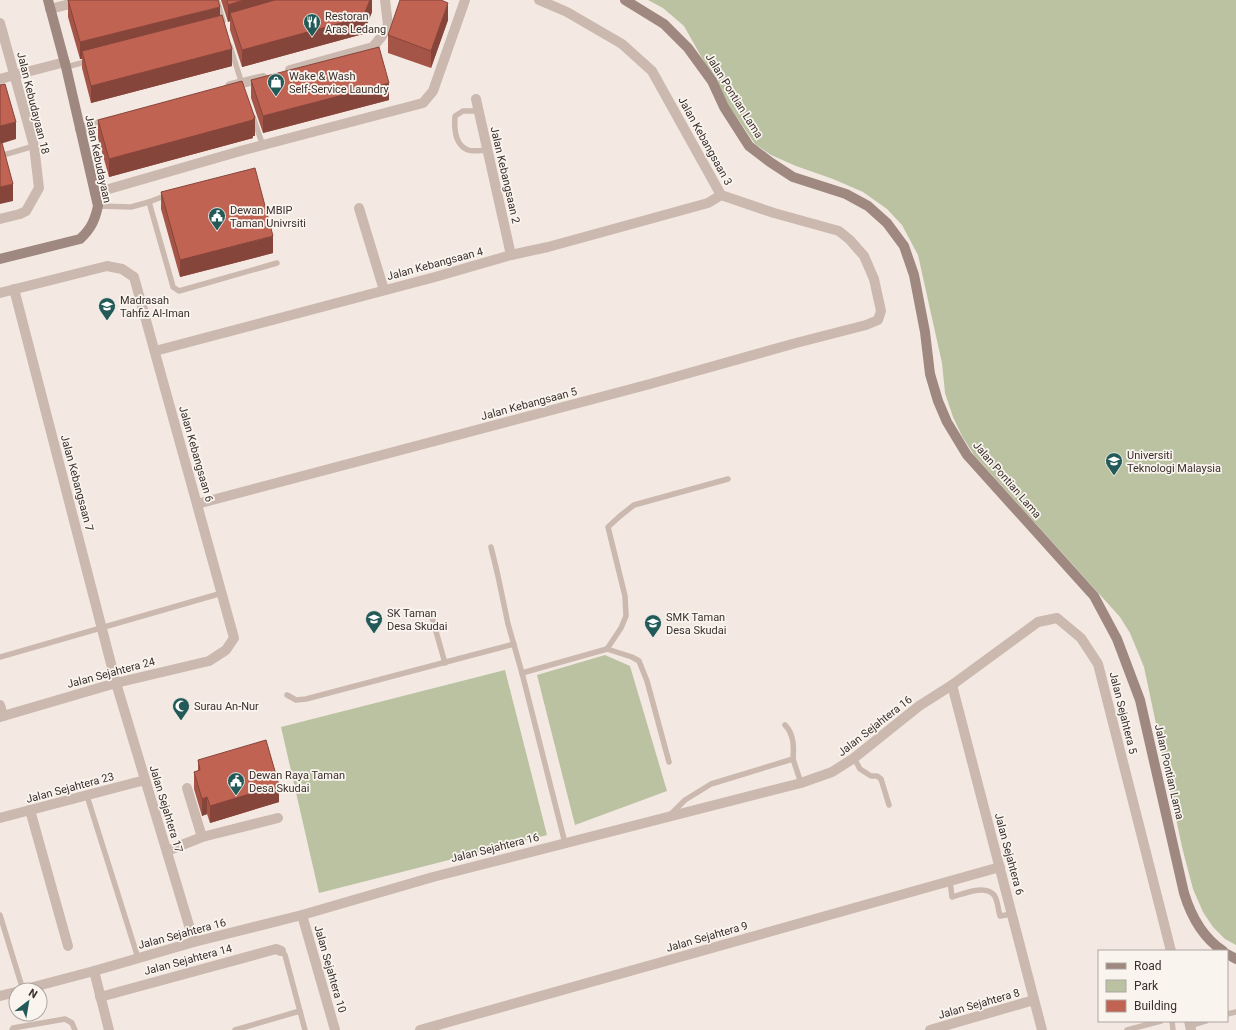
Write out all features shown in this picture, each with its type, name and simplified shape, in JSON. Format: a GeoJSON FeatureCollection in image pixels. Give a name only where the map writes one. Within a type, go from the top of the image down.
{"type":"FeatureCollection","features":[{"type":"Feature","properties":{"kind":"street"},"geometry":{"type":"LineString","coordinates":[[49,5],[86,0]]}},
{"type":"Feature","properties":{"kind":"street"},"geometry":{"type":"LineString","coordinates":[[284,72],[373,47],[382,36],[388,25],[384,0]]}},
{"type":"Feature","properties":{"kind":"street"},"geometry":{"type":"LineString","coordinates":[[95,193],[244,150],[423,103],[433,90],[465,0]]}},
{"type":"Feature","properties":{"kind":"street","name":"Jalan Kebangsaan 3"},"geometry":{"type":"LineString","coordinates":[[539,0],[567,12],[622,44],[652,71],[721,195],[774,213],[839,231],[850,240],[864,256],[874,279],[879,301],[880,311],[878,320],[866,326]]}},
{"type":"Feature","properties":{"kind":"street","name":"Jalan Pontian Lama"},"geometry":{"type":"LineString","coordinates":[[626,0],[664,24],[688,48],[712,81],[724,107],[750,146],[770,162],[793,177],[846,194],[868,206],[887,223],[904,246],[914,275],[925,332],[930,374],[938,401],[947,422],[967,456],[1094,596],[1117,639],[1140,700],[1189,910],[1206,936],[1222,950]]}},
{"type":"Feature","properties":{"kind":"street","name":"Jalan Kebudayaan"},"geometry":{"type":"LineString","coordinates":[[0,259],[80,239],[88,232],[95,219],[98,206],[65,65],[49,5]]}},
{"type":"Feature","properties":{"kind":"street","name":"Jalan Kebudayaan 18"},"geometry":{"type":"LineString","coordinates":[[0,23],[34,146],[39,188],[26,211],[0,219]]}},
{"type":"Feature","properties":{"kind":"street"},"geometry":{"type":"LineString","coordinates":[[0,79],[65,65]]}},
{"type":"Feature","properties":{"kind":"street"},"geometry":{"type":"LineString","coordinates":[[220,89],[243,87],[270,76]]}},
{"type":"Feature","properties":{"kind":"street","name":"Jalan Kebangsaan 2"},"geometry":{"type":"LineString","coordinates":[[476,100],[511,255]]}},
{"type":"Feature","properties":{"kind":"street"},"geometry":{"type":"LineString","coordinates":[[80,129],[117,119]]}},
{"type":"Feature","properties":{"kind":"street","name":"Jalan Kebangsaan 4"},"geometry":{"type":"LineString","coordinates":[[155,351],[708,203],[721,195]]}},
{"type":"Feature","properties":{"kind":"street"},"geometry":{"type":"LineString","coordinates":[[359,208],[384,290]]}},
{"type":"Feature","properties":{"kind":"street","name":"Jalan Kebangsaan 6"},"geometry":{"type":"LineString","coordinates":[[14,288],[107,266],[122,269],[134,277],[234,638],[226,650]]}},
{"type":"Feature","properties":{"kind":"street"},"geometry":{"type":"LineString","coordinates":[[0,293],[14,288]]}},
{"type":"Feature","properties":{"kind":"street","name":"Jalan Kebangsaan 7"},"geometry":{"type":"LineString","coordinates":[[14,288],[116,683]]}},
{"type":"Feature","properties":{"kind":"street","name":"Jalan Kebangsaan 5"},"geometry":{"type":"LineString","coordinates":[[197,504],[643,386],[796,343],[866,326]]}},
{"type":"Feature","properties":{"kind":"street","name":"Jalan Sejahtera 5"},"geometry":{"type":"LineString","coordinates":[[952,685],[1038,622],[1057,618],[1081,638],[1098,664],[1171,950]]}},
{"type":"Feature","properties":{"kind":"street","name":"Jalan Sejahtera 24"},"geometry":{"type":"LineString","coordinates":[[2,717],[116,683],[209,661],[226,650]]}},
{"type":"Feature","properties":{"kind":"street","name":"Jalan Sejahtera 17"},"geometry":{"type":"LineString","coordinates":[[116,683],[194,942]]}},
{"type":"Feature","properties":{"kind":"street","name":"Jalan Sejahtera 16"},"geometry":{"type":"LineString","coordinates":[[48,983],[194,942],[302,915],[433,877],[801,783],[832,772],[854,758],[919,706],[952,685]]}},
{"type":"Feature","properties":{"kind":"street","name":"Jalan Sejahtera 6"},"geometry":{"type":"LineString","coordinates":[[952,685],[1042,1030]]}},
{"type":"Feature","properties":{"kind":"street"},"geometry":{"type":"LineString","coordinates":[[0,705],[2,717]]}},
{"type":"Feature","properties":{"kind":"street","name":"Jalan Sejahtera 23"},"geometry":{"type":"LineString","coordinates":[[0,818],[145,780]]}},
{"type":"Feature","properties":{"kind":"street"},"geometry":{"type":"LineString","coordinates":[[188,788],[202,837]]}},
{"type":"Feature","properties":{"kind":"street"},"geometry":{"type":"LineString","coordinates":[[30,810],[68,946]]}},
{"type":"Feature","properties":{"kind":"street"},"geometry":{"type":"LineString","coordinates":[[167,851],[202,837],[278,818]]}},
{"type":"Feature","properties":{"kind":"street","name":"Jalan Sejahtera 9"},"geometry":{"type":"LineString","coordinates":[[420,1030],[1000,867]]}},
{"type":"Feature","properties":{"kind":"street","name":"Jalan Sejahtera 10"},"geometry":{"type":"LineString","coordinates":[[302,915],[335,1030]]}},
{"type":"Feature","properties":{"kind":"street","name":"Jalan Sejahtera 14"},"geometry":{"type":"LineString","coordinates":[[100,997],[276,949],[281,951]]}},
{"type":"Feature","properties":{"kind":"street"},"geometry":{"type":"LineString","coordinates":[[94,971],[109,1030]]}},
{"type":"Feature","properties":{"kind":"street","name":"Jalan Sejahtera 8"},"geometry":{"type":"LineString","coordinates":[[930,1030],[950,1027],[1034,1000]]}},
{"type":"Feature","properties":{"kind":"lane"},"geometry":{"type":"LineString","coordinates":[[217,0],[224,27]]}},
{"type":"Feature","properties":{"kind":"lane"},"geometry":{"type":"LineString","coordinates":[[229,41],[243,87]]}},
{"type":"Feature","properties":{"kind":"lane"},"geometry":{"type":"LineString","coordinates":[[65,65],[96,59]]}},
{"type":"Feature","properties":{"kind":"lane"},"geometry":{"type":"LineString","coordinates":[[251,111],[263,146]]}},
{"type":"Feature","properties":{"kind":"lane"},"geometry":{"type":"LineString","coordinates":[[478,111],[463,111],[455,116],[454,130],[465,149],[469,151],[488,150]]}},
{"type":"Feature","properties":{"kind":"lane"},"geometry":{"type":"LineString","coordinates":[[0,156],[34,146]]}},
{"type":"Feature","properties":{"kind":"lane"},"geometry":{"type":"LineString","coordinates":[[98,206],[132,207],[170,195]]}},
{"type":"Feature","properties":{"kind":"lane"},"geometry":{"type":"LineString","coordinates":[[149,202],[172,283],[179,291],[277,263]]}},
{"type":"Feature","properties":{"kind":"lane"},"geometry":{"type":"LineString","coordinates":[[607,649],[621,628],[626,616],[625,596],[608,527],[634,505],[728,479]]}},
{"type":"Feature","properties":{"kind":"lane"},"geometry":{"type":"LineString","coordinates":[[491,547],[508,624],[522,673],[565,843]]}},
{"type":"Feature","properties":{"kind":"lane"},"geometry":{"type":"LineString","coordinates":[[0,657],[222,593]]}},
{"type":"Feature","properties":{"kind":"lane"},"geometry":{"type":"LineString","coordinates":[[431,614],[445,663]]}},
{"type":"Feature","properties":{"kind":"lane"},"geometry":{"type":"LineString","coordinates":[[287,695],[296,700],[306,699],[514,644]]}},
{"type":"Feature","properties":{"kind":"lane"},"geometry":{"type":"LineString","coordinates":[[522,673],[607,649],[632,657],[638,662],[647,681],[669,762]]}},
{"type":"Feature","properties":{"kind":"lane"},"geometry":{"type":"LineString","coordinates":[[785,725],[791,732],[794,751],[793,759],[801,783]]}},
{"type":"Feature","properties":{"kind":"lane"},"geometry":{"type":"LineString","coordinates":[[854,758],[860,769],[881,779],[889,805]]}},
{"type":"Feature","properties":{"kind":"lane"},"geometry":{"type":"LineString","coordinates":[[668,817],[684,800],[711,784],[793,759]]}},
{"type":"Feature","properties":{"kind":"lane"},"geometry":{"type":"LineString","coordinates":[[87,796],[138,958]]}},
{"type":"Feature","properties":{"kind":"lane"},"geometry":{"type":"LineString","coordinates":[[950,881],[952,897],[981,890],[989,890],[995,896],[1000,916],[1012,914]]}},
{"type":"Feature","properties":{"kind":"lane"},"geometry":{"type":"LineString","coordinates":[[0,915],[20,982]]}},
{"type":"Feature","properties":{"kind":"lane"},"geometry":{"type":"LineString","coordinates":[[281,951],[285,955],[305,1030]]}},
{"type":"Feature","properties":{"kind":"lane"},"geometry":{"type":"LineString","coordinates":[[235,1030],[300,1011]]}},
{"type":"Feature","properties":{"kind":"lane"},"geometry":{"type":"LineString","coordinates":[[12,1030],[13,1028],[65,1019],[72,1023],[75,1030]]}},
{"type":"Feature","properties":{"kind":"lane"},"geometry":{"type":"LineString","coordinates":[[1127,1030],[1157,1022]]}},
{"type":"Feature","properties":{"kind":"lane"},"geometry":{"type":"LineString","coordinates":[[1190,1026],[1203,1022]]}},
{"type":"Feature","properties":{"kind":"green space","name":"Universiti Teknologi Malaysia"},"geometry":{"type":"Polygon","coordinates":[[[648,0],[1236,0],[1236,945],[1225,939],[1213,927],[1203,912],[1193,889],[1182,847],[1144,667],[1130,633],[1120,617],[974,455],[962,436],[953,417],[945,393],[942,363],[918,255],[902,225],[887,209],[863,192],[771,155],[755,144],[729,106],[684,26],[663,8],[648,0]]]}},
{"type":"Feature","properties":{"kind":"green space"},"geometry":{"type":"Polygon","coordinates":[[[605,655],[630,666],[667,791],[575,825],[537,675],[605,655]]]}},
{"type":"Feature","properties":{"kind":"green space"},"geometry":{"type":"Polygon","coordinates":[[[505,670],[547,835],[319,893],[281,727],[505,670]]]}},
{"type":"Feature","properties":{"kind":"building"},"geometry":{"type":"Polygon","coordinates":[[[68,0],[218,0],[220,7],[80,42],[68,0]]]}},
{"type":"Feature","properties":{"kind":"building"},"geometry":{"type":"Polygon","coordinates":[[[227,0],[244,0],[228,5],[227,0]]]}},
{"type":"Feature","properties":{"kind":"building"},"geometry":{"type":"Polygon","coordinates":[[[275,0],[370,0],[363,17],[242,50],[230,13],[275,0]]]}},
{"type":"Feature","properties":{"kind":"building"},"geometry":{"type":"Polygon","coordinates":[[[400,0],[441,0],[448,3],[431,51],[388,35],[400,0]]]}},
{"type":"Feature","properties":{"kind":"building"},"geometry":{"type":"Polygon","coordinates":[[[222,15],[232,49],[91,86],[82,51],[222,15]]]}},
{"type":"Feature","properties":{"kind":"building"},"geometry":{"type":"Polygon","coordinates":[[[379,47],[389,83],[263,116],[251,80],[379,47]]]}},
{"type":"Feature","properties":{"kind":"building"},"geometry":{"type":"Polygon","coordinates":[[[242,81],[255,118],[253,120],[109,159],[98,120],[242,81]]]}},
{"type":"Feature","properties":{"kind":"building"},"geometry":{"type":"Polygon","coordinates":[[[5,84],[16,122],[0,126],[0,85],[5,84]]]}},
{"type":"Feature","properties":{"kind":"building"},"geometry":{"type":"Polygon","coordinates":[[[0,142],[2,143],[13,184],[0,187],[0,142]]]}},
{"type":"Feature","properties":{"kind":"building","name":"Dewan MBIP Taman Univrsiti"},"geometry":{"type":"Polygon","coordinates":[[[255,168],[273,236],[180,260],[161,192],[255,168]]]}},
{"type":"Feature","properties":{"kind":"building","name":"Dewan Raya Taman Desa Skudai"},"geometry":{"type":"Polygon","coordinates":[[[266,740],[279,785],[210,806],[207,797],[202,799],[194,772],[200,770],[198,760],[266,740]]]}},
{"type":"Feature","properties":{"kind":"place","name":"Restoran Aras Ledang"},"geometry":{"type":"Point","coordinates":[312,37]}},
{"type":"Feature","properties":{"kind":"place","name":"Wake & Wash Self-Service Laundry"},"geometry":{"type":"Point","coordinates":[276,97]}},
{"type":"Feature","properties":{"kind":"place","name":"Dewan MBIP Taman Univrsiti"},"geometry":{"type":"Point","coordinates":[217,231]}},
{"type":"Feature","properties":{"kind":"place","name":"Madrasah Tahfiz Al-Iman"},"geometry":{"type":"Point","coordinates":[107,321]}},
{"type":"Feature","properties":{"kind":"place","name":"Universiti Teknologi Malaysia"},"geometry":{"type":"Point","coordinates":[1114,476]}},
{"type":"Feature","properties":{"kind":"place","name":"SK Taman Desa Skudai"},"geometry":{"type":"Point","coordinates":[374,634]}},
{"type":"Feature","properties":{"kind":"place","name":"SMK Taman Desa Skudai"},"geometry":{"type":"Point","coordinates":[653,638]}},
{"type":"Feature","properties":{"kind":"place","name":"Surau An-Nur"},"geometry":{"type":"Point","coordinates":[181,721]}},
{"type":"Feature","properties":{"kind":"place","name":"Dewan Raya Taman Desa Skudai"},"geometry":{"type":"Point","coordinates":[236,796]}}]}
